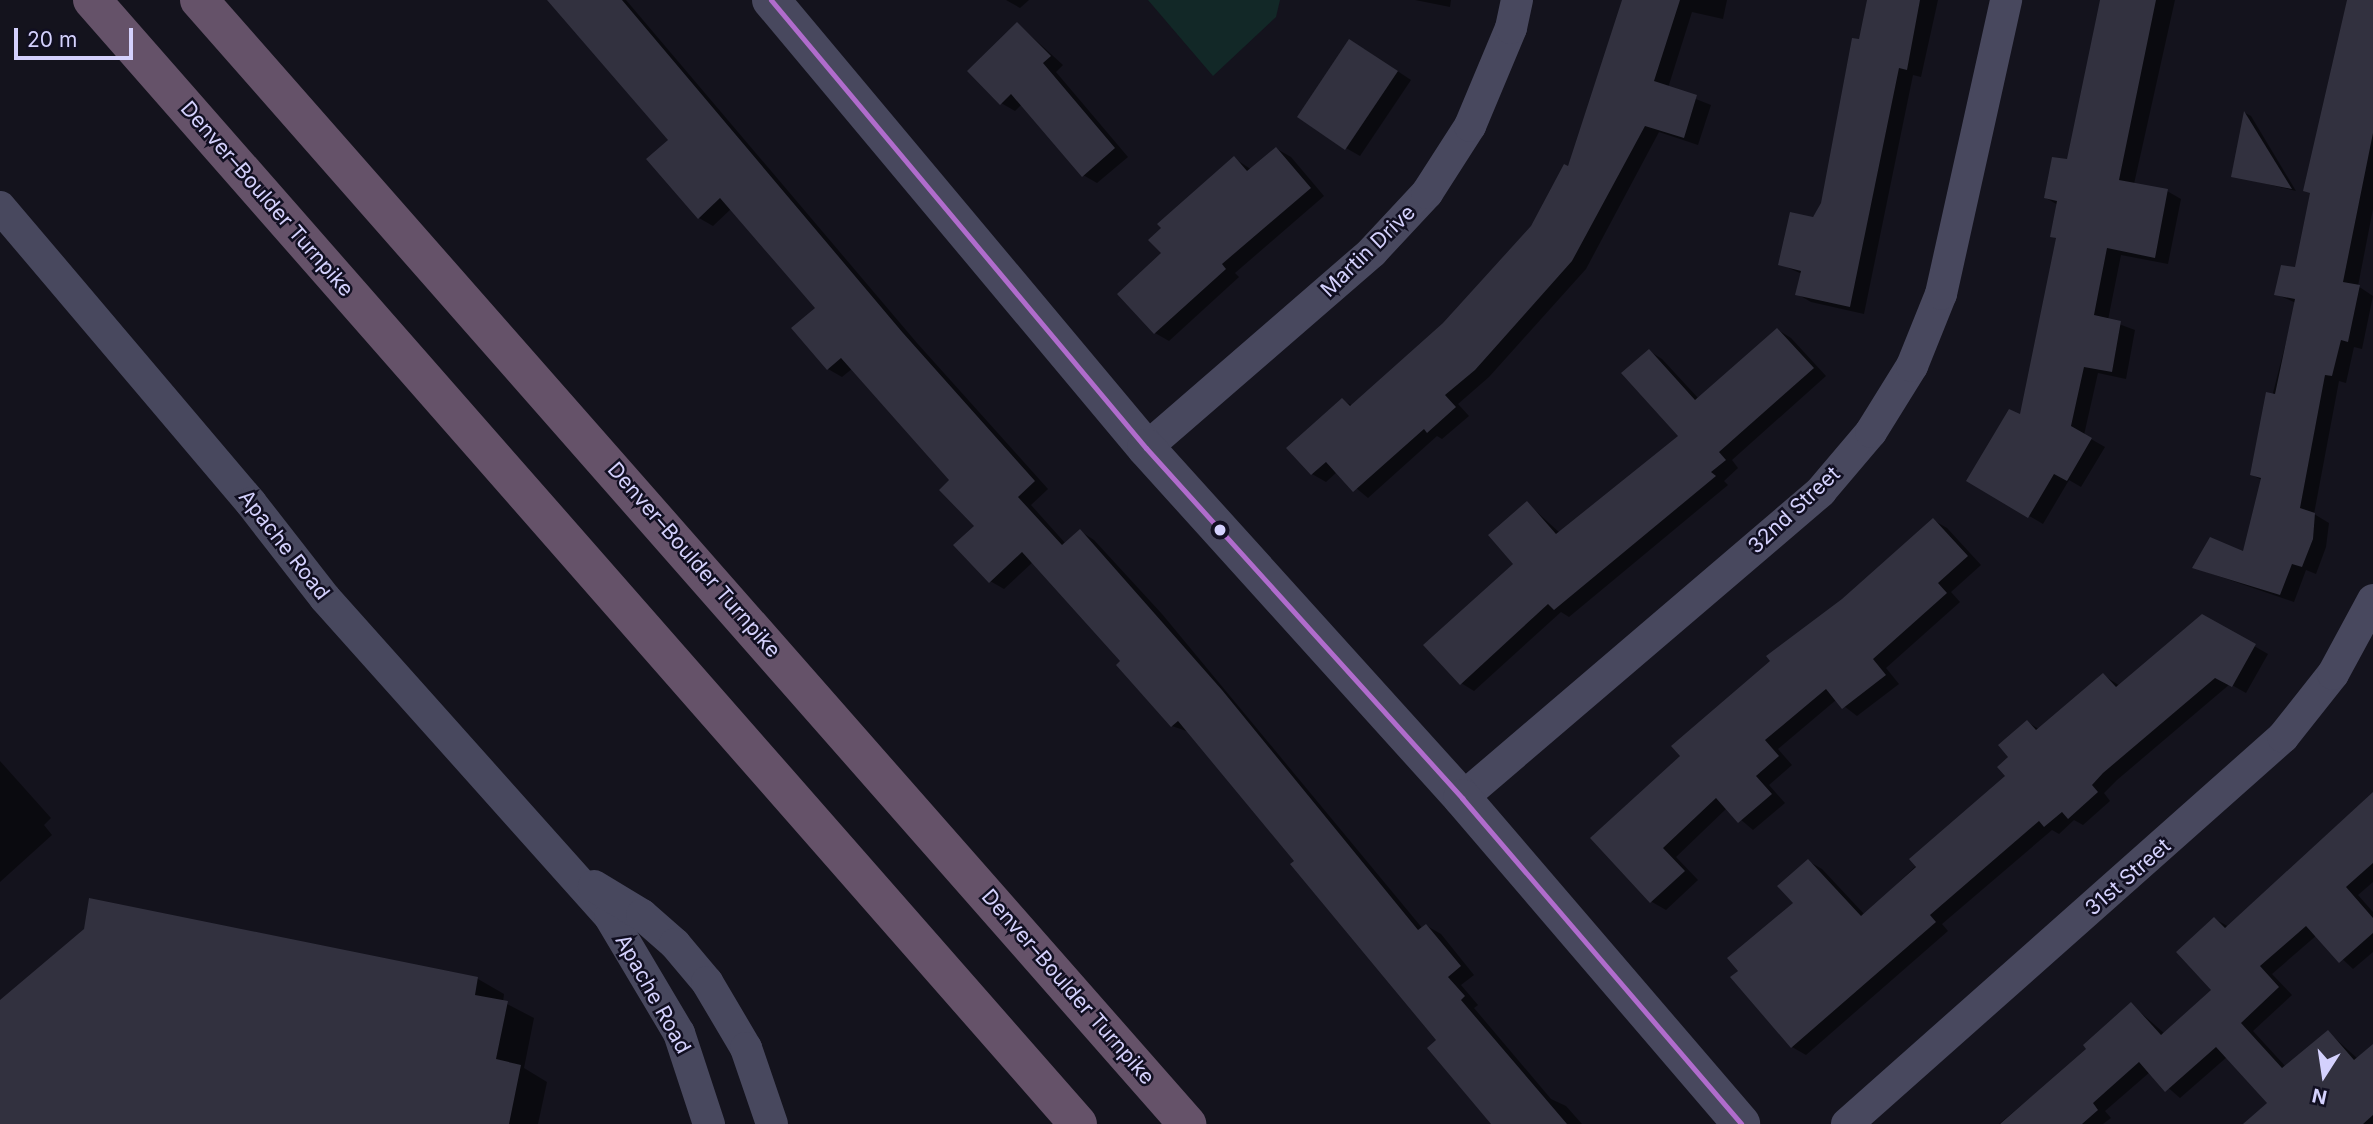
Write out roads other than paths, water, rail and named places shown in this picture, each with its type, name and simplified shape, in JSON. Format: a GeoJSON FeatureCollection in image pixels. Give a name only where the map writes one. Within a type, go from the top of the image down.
{"type":"FeatureCollection","features":[{"type":"Feature","properties":{"kind":"highway","name":"Denver–Boulder Turnpike"},"geometry":{"type":"LineString","coordinates":[[92,0],[1078,1124]]}},
{"type":"Feature","properties":{"kind":"highway","name":"Denver–Boulder Turnpike"},"geometry":{"type":"LineString","coordinates":[[199,0],[1187,1124]]}},
{"type":"Feature","properties":{"kind":"highway"},"geometry":{"type":"LineString","coordinates":[[839,849],[1054,1124]]}},
{"type":"Feature","properties":{"kind":"street"},"geometry":{"type":"LineString","coordinates":[[771,0],[1146,448],[1462,799],[1741,1124]]}},
{"type":"Feature","properties":{"kind":"street","name":"Martin Drive"},"geometry":{"type":"LineString","coordinates":[[1146,448],[1372,252],[1427,193],[1470,126],[1511,28],[1517,0]]}},
{"type":"Feature","properties":{"kind":"street","name":"32nd Street"},"geometry":{"type":"LineString","coordinates":[[1462,799],[1821,491],[1871,432],[1912,366],[1941,294],[2006,0]]}},
{"type":"Feature","properties":{"kind":"street","name":"Apache Road"},"geometry":{"type":"LineString","coordinates":[[0,207],[368,648],[576,875],[640,963],[678,1034],[709,1124]]}},
{"type":"Feature","properties":{"kind":"street","name":"31st Street"},"geometry":{"type":"LineString","coordinates":[[1847,1124],[2283,737],[2333,674],[2373,600]]}},
{"type":"Feature","properties":{"kind":"street","name":"Apache Road"},"geometry":{"type":"LineString","coordinates":[[576,875],[642,915],[675,944],[707,982],[746,1048],[770,1117]]}}]}
